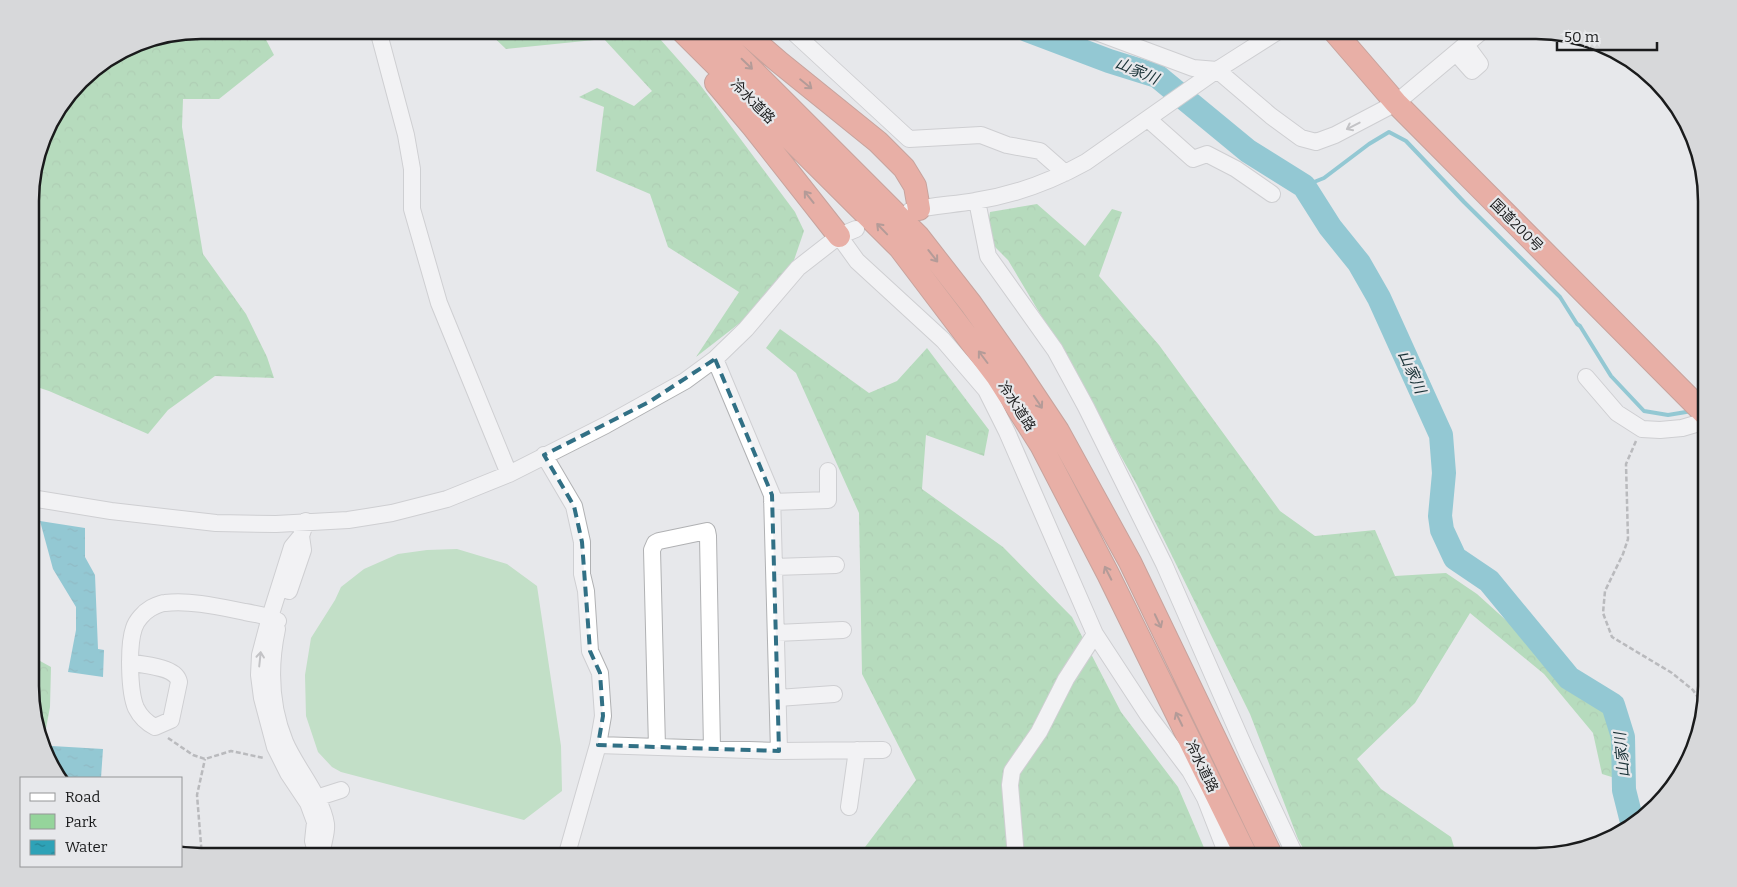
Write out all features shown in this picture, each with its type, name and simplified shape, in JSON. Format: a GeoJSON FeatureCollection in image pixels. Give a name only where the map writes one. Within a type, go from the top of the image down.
{"type":"FeatureCollection","features":[{"type":"Feature","properties":{"kind":"highway"},"geometry":{"type":"LineString","coordinates":[[679,39],[847,233]]}},
{"type":"Feature","properties":{"kind":"highway","name":"冷水道路"},"geometry":{"type":"LineString","coordinates":[[690,39],[900,248],[997,376],[1046,453],[1108,574],[1243,848]]}},
{"type":"Feature","properties":{"kind":"highway","name":"冷水道路"},"geometry":{"type":"LineString","coordinates":[[721,39],[918,236],[971,304],[1014,365],[1058,431],[1130,562],[1268,848]]}},
{"type":"Feature","properties":{"kind":"highway"},"geometry":{"type":"LineString","coordinates":[[752,39],[878,142],[904,168],[915,186],[915,210]]}},
{"type":"Feature","properties":{"kind":"highway","name":"国道200号"},"geometry":{"type":"LineString","coordinates":[[1341,39],[1396,103],[1698,409]]}},
{"type":"Feature","properties":{"kind":"street"},"geometry":{"type":"LineString","coordinates":[[380,39],[406,135],[412,169],[412,209],[439,303],[509,474]]}},
{"type":"Feature","properties":{"kind":"street"},"geometry":{"type":"LineString","coordinates":[[801,39],[909,139],[981,135],[1006,145],[1040,152],[1065,173]]}},
{"type":"Feature","properties":{"kind":"street"},"geometry":{"type":"LineString","coordinates":[[1115,39],[1193,68],[1217,70],[1300,138],[1316,142],[1335,135],[1396,103],[1473,39]]}},
{"type":"Feature","properties":{"kind":"street"},"geometry":{"type":"LineString","coordinates":[[915,210],[977,201],[1028,188],[1065,173],[1086,162],[1217,70],[1266,39]]}},
{"type":"Feature","properties":{"kind":"street"},"geometry":{"type":"LineString","coordinates":[[1148,119],[1193,159],[1207,154],[1236,168],[1272,194]]}},
{"type":"Feature","properties":{"kind":"street"},"geometry":{"type":"LineString","coordinates":[[977,201],[988,256],[1056,350],[1086,407],[1164,564],[1247,753],[1292,848]]}},
{"type":"Feature","properties":{"kind":"street"},"geometry":{"type":"LineString","coordinates":[[39,499],[111,511],[216,523],[276,524],[304,529],[392,513],[448,498],[509,474],[649,402],[685,381],[715,359],[746,329],[798,268],[847,233],[857,261],[943,340],[986,390],[1007,432],[1095,634],[1148,715],[1190,771],[1205,798],[1224,848]]}},
{"type":"Feature","properties":{"kind":"street"},"geometry":{"type":"LineString","coordinates":[[715,359],[772,495],[779,751]]}},
{"type":"Feature","properties":{"kind":"street"},"geometry":{"type":"LineString","coordinates":[[1586,377],[1617,413],[1642,429],[1682,428],[1698,423]]}},
{"type":"Feature","properties":{"kind":"street"},"geometry":{"type":"LineString","coordinates":[[544,455],[574,506],[582,542],[582,574],[586,591],[590,651],[600,673],[603,716],[598,745],[569,848]]}},
{"type":"Feature","properties":{"kind":"street"},"geometry":{"type":"LineString","coordinates":[[772,502],[828,500],[828,471]]}},
{"type":"Feature","properties":{"kind":"street"},"geometry":{"type":"LineString","coordinates":[[304,529],[303,550],[260,655],[259,675],[267,722],[275,747],[288,774],[312,801],[322,809],[326,826],[323,846],[321,848]]}},
{"type":"Feature","properties":{"kind":"street"},"geometry":{"type":"LineString","coordinates":[[657,747],[652,550],[655,543],[659,541],[707,531],[712,748]]}},
{"type":"Feature","properties":{"kind":"street"},"geometry":{"type":"LineString","coordinates":[[774,567],[836,565]]}},
{"type":"Feature","properties":{"kind":"street"},"geometry":{"type":"LineString","coordinates":[[130,662],[171,670],[178,676],[179,682],[171,720],[155,727],[147,722],[136,710],[132,695],[130,662],[134,628],[150,609],[164,603],[216,605],[274,619]]}},
{"type":"Feature","properties":{"kind":"street"},"geometry":{"type":"LineString","coordinates":[[274,619],[272,690],[277,720],[312,801]]}},
{"type":"Feature","properties":{"kind":"street"},"geometry":{"type":"LineString","coordinates":[[776,633],[843,630]]}},
{"type":"Feature","properties":{"kind":"street"},"geometry":{"type":"LineString","coordinates":[[1015,848],[1010,785],[1012,770],[1039,732],[1066,678],[1095,634]]}},
{"type":"Feature","properties":{"kind":"street"},"geometry":{"type":"LineString","coordinates":[[778,698],[834,694]]}},
{"type":"Feature","properties":{"kind":"street"},"geometry":{"type":"LineString","coordinates":[[598,745],[779,751],[883,750]]}},
{"type":"Feature","properties":{"kind":"street"},"geometry":{"type":"LineString","coordinates":[[849,807],[857,750]]}},
{"type":"Feature","properties":{"kind":"street"},"geometry":{"type":"LineString","coordinates":[[312,801],[341,790]]}},
{"type":"Feature","properties":{"kind":"path"},"geometry":{"type":"LineString","coordinates":[[1642,429],[1626,464],[1628,539],[1624,554],[1604,591],[1603,613],[1612,637],[1672,673],[1693,690],[1697,697]]}},
{"type":"Feature","properties":{"kind":"path"},"geometry":{"type":"LineString","coordinates":[[155,727],[193,755],[205,759],[231,751],[271,759],[281,759]]}},
{"type":"Feature","properties":{"kind":"path"},"geometry":{"type":"LineString","coordinates":[[201,848],[198,795],[205,759]]}},
{"type":"Feature","properties":{"kind":"highlighted area"},"geometry":{"type":"Polygon","coordinates":[[[715,359],[772,495],[779,751],[598,745],[603,716],[600,673],[590,651],[582,542],[574,506],[544,455],[649,402],[715,359]]]}},
{"type":"Feature","properties":{"kind":"green space"},"geometry":{"type":"Polygon","coordinates":[[[190,39],[266,39],[274,55],[219,99],[183,99],[182,127],[203,254],[246,314],[267,357],[274,378],[215,376],[168,410],[148,434],[39,388],[39,190],[44,159],[60,120],[86,86],[102,72],[120,60],[139,51],[159,44],[190,39]]]}},
{"type":"Feature","properties":{"kind":"green space"},"geometry":{"type":"Polygon","coordinates":[[[495,39],[604,39],[506,49],[495,39]]]}},
{"type":"Feature","properties":{"kind":"green space"},"geometry":{"type":"Polygon","coordinates":[[[604,39],[660,39],[698,82],[795,212],[804,231],[793,263],[754,312],[696,357],[739,292],[668,247],[650,194],[596,171],[604,107],[579,97],[597,88],[634,106],[652,91],[604,39]]]}},
{"type":"Feature","properties":{"kind":"green space"},"geometry":{"type":"Polygon","coordinates":[[[1037,204],[1085,246],[1112,209],[1122,212],[1099,276],[1159,345],[1280,511],[1315,536],[1375,530],[1395,576],[1446,573],[1477,594],[1538,649],[1572,688],[1608,709],[1617,740],[1615,778],[1602,774],[1593,733],[1544,674],[1470,613],[1415,703],[1357,759],[1381,789],[1451,837],[1454,848],[1303,848],[1250,714],[1137,485],[1067,359],[1008,260],[986,238],[990,212],[1037,204]]]}},
{"type":"Feature","properties":{"kind":"green space"},"geometry":{"type":"Polygon","coordinates":[[[780,329],[869,393],[897,381],[927,348],[989,430],[984,456],[926,435],[922,489],[1003,547],[1072,617],[1121,712],[1178,787],[1204,848],[864,848],[916,780],[862,674],[859,513],[796,373],[766,348],[780,329]]]}},
{"type":"Feature","properties":{"kind":"green space"},"geometry":{"type":"Polygon","coordinates":[[[457,549],[507,564],[537,586],[561,746],[562,791],[524,820],[341,772],[332,767],[318,752],[306,716],[305,675],[311,638],[341,587],[364,569],[398,554],[427,550],[457,549]]]}},
{"type":"Feature","properties":{"kind":"green space"},"geometry":{"type":"Polygon","coordinates":[[[39,660],[51,667],[50,707],[45,732],[40,707],[39,660]]]}},
{"type":"Feature","properties":{"kind":"water"},"geometry":{"type":"Polygon","coordinates":[[[40,521],[85,528],[85,557],[95,575],[98,649],[104,650],[103,677],[68,672],[76,630],[76,607],[53,569],[40,521]]]}},
{"type":"Feature","properties":{"kind":"water"},"geometry":{"type":"Polygon","coordinates":[[[52,746],[103,749],[101,777],[67,777],[51,749],[52,746]]]}},
{"type":"Feature","properties":{"kind":"waterway","name":"山家川"},"geometry":{"type":"LineString","coordinates":[[1051,39],[1109,61],[1157,76],[1248,151],[1304,186],[1330,227],[1359,263],[1379,298],[1441,435],[1444,473],[1440,516],[1442,530],[1455,558],[1489,581],[1569,678],[1613,705],[1623,737],[1624,790],[1631,817]]}},
{"type":"Feature","properties":{"kind":"waterway"},"geometry":{"type":"LineString","coordinates":[[1304,186],[1324,178],[1369,144],[1389,132],[1406,141],[1464,202],[1560,297],[1611,376],[1644,411],[1668,415],[1692,411]]}}]}
